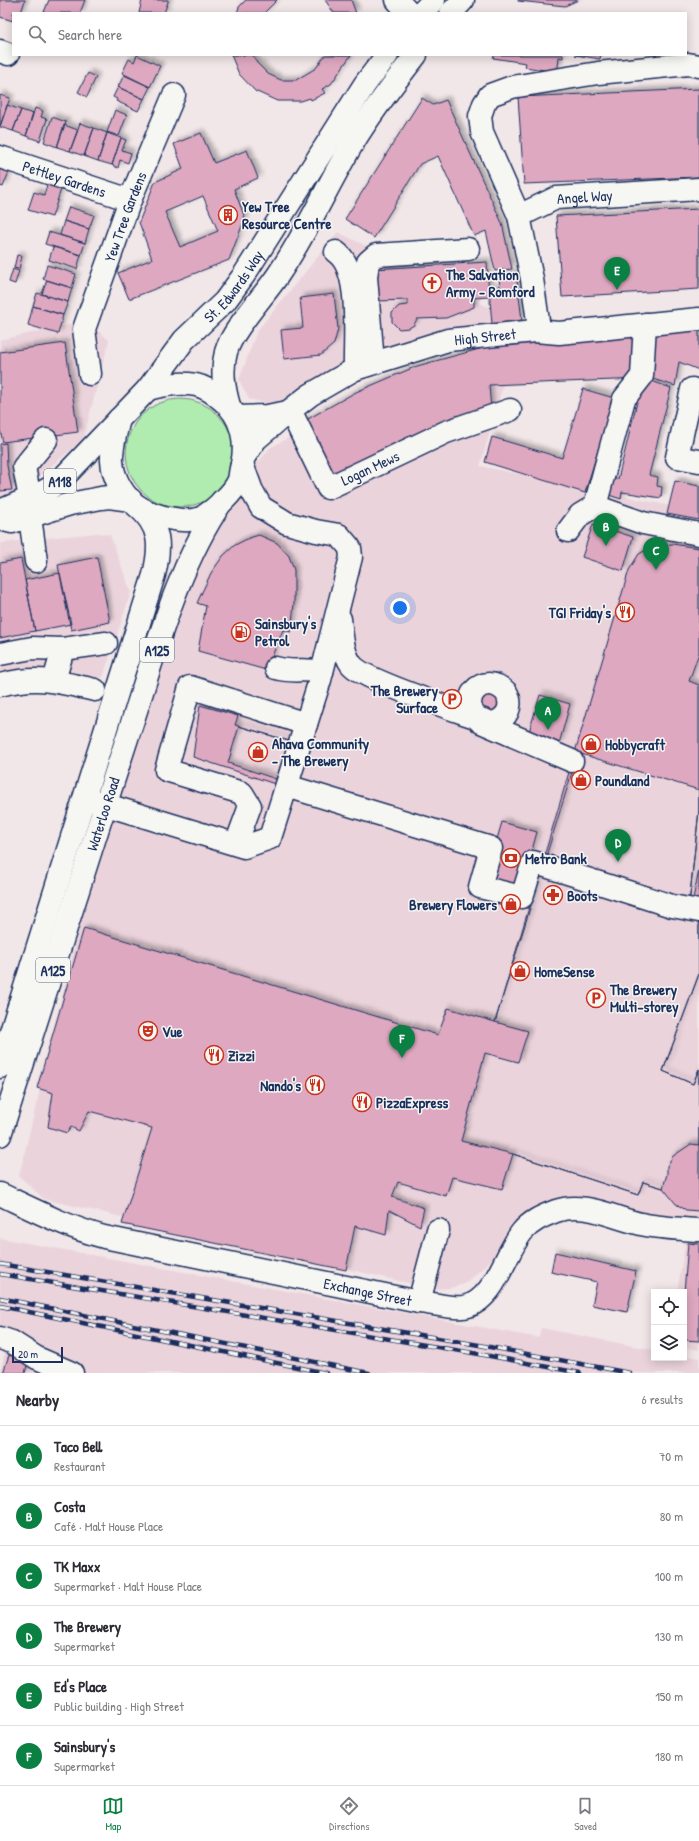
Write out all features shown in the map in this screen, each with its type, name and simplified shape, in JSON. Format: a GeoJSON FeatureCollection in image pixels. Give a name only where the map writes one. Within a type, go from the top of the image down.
{"type":"FeatureCollection","features":[{"type":"Feature","properties":{"kind":"street"},"geometry":{"type":"LineString","coordinates":[[397,0],[408,12]]}},
{"type":"Feature","properties":{"kind":"street"},"geometry":{"type":"LineString","coordinates":[[422,12],[434,0]]}},
{"type":"Feature","properties":{"kind":"street"},"geometry":{"type":"LineString","coordinates":[[452,12],[463,0]]}},
{"type":"Feature","properties":{"kind":"street","name":"St. Edwards Way"},"geometry":{"type":"LineString","coordinates":[[148,388],[184,340],[225,301],[244,275],[331,136],[365,84],[386,56]]}},
{"type":"Feature","properties":{"kind":"street","name":"St. Edwards Way"},"geometry":{"type":"LineString","coordinates":[[233,411],[224,388],[224,366],[226,352],[232,339],[279,274],[352,145],[386,94],[415,56]]}},
{"type":"Feature","properties":{"kind":"street"},"geometry":{"type":"LineString","coordinates":[[535,331],[538,321],[519,216],[482,132],[480,116],[484,104],[490,94],[512,87],[598,73],[688,64],[699,66]]}},
{"type":"Feature","properties":{"kind":"street","name":"Yew Tree Gardens"},"geometry":{"type":"LineString","coordinates":[[90,374],[84,329],[130,200],[174,95]]}},
{"type":"Feature","properties":{"kind":"street","name":"Pettley Gardens"},"geometry":{"type":"LineString","coordinates":[[0,157],[130,200]]}},
{"type":"Feature","properties":{"kind":"street","name":"Angel Way"},"geometry":{"type":"LineString","coordinates":[[519,216],[556,198],[699,189]]}},
{"type":"Feature","properties":{"kind":"street"},"geometry":{"type":"LineString","coordinates":[[364,366],[366,277],[368,262],[376,255],[468,249]]}},
{"type":"Feature","properties":{"kind":"street"},"geometry":{"type":"LineString","coordinates":[[336,252],[347,264],[352,285],[354,315],[364,366]]}},
{"type":"Feature","properties":{"kind":"street","name":"High Street"},"geometry":{"type":"LineString","coordinates":[[243,460],[256,439],[314,392],[364,366],[448,340],[535,331],[559,333],[699,319]]}},
{"type":"Feature","properties":{"kind":"street"},"geometry":{"type":"LineString","coordinates":[[568,531],[580,515],[595,506],[624,400],[642,376],[645,324]]}},
{"type":"Feature","properties":{"kind":"street"},"geometry":{"type":"LineString","coordinates":[[173,383],[196,385],[212,391],[233,411],[244,438],[243,460],[239,480],[222,501],[202,517],[178,520],[149,512],[134,503],[117,483],[112,460],[119,419],[148,388],[173,383]]}},
{"type":"Feature","properties":{"kind":"street"},"geometry":{"type":"LineString","coordinates":[[692,389],[677,457],[699,461]]}},
{"type":"Feature","properties":{"kind":"street","name":"Logan Mews"},"geometry":{"type":"LineString","coordinates":[[288,412],[294,420],[328,488],[446,432],[510,410]]}},
{"type":"Feature","properties":{"kind":"street","name":"High Street"},"geometry":{"type":"LineString","coordinates":[[233,411],[267,416],[288,412]]}},
{"type":"Feature","properties":{"kind":"street","name":"A118"},"geometry":{"type":"LineString","coordinates":[[0,519],[12,522],[30,508],[57,484],[119,419]]}},
{"type":"Feature","properties":{"kind":"street"},"geometry":{"type":"LineString","coordinates":[[36,562],[24,466],[46,440]]}},
{"type":"Feature","properties":{"kind":"street"},"geometry":{"type":"LineString","coordinates":[[95,802],[244,847],[270,838],[322,672],[339,610],[351,557],[350,548],[339,535],[316,531],[287,523],[261,507],[252,491],[243,460]]}},
{"type":"Feature","properties":{"kind":"street","name":"A118"},"geometry":{"type":"LineString","coordinates":[[0,511],[70,504],[109,497],[134,503]]}},
{"type":"Feature","properties":{"kind":"street","name":"Waterloo Road"},"geometry":{"type":"LineString","coordinates":[[0,1067],[95,802],[181,576],[204,528],[222,501]]}},
{"type":"Feature","properties":{"kind":"street","name":"Waterloo Road"},"geometry":{"type":"LineString","coordinates":[[0,1135],[95,802],[158,561],[159,549],[156,532],[149,517],[134,503]]}},
{"type":"Feature","properties":{"kind":"street"},"geometry":{"type":"LineString","coordinates":[[595,506],[643,523],[699,534]]}},
{"type":"Feature","properties":{"kind":"street"},"geometry":{"type":"LineString","coordinates":[[339,610],[344,648],[352,665],[367,676],[475,717],[480,719],[492,723],[502,719],[507,714],[510,705],[506,692],[495,684],[486,684],[478,687],[473,692],[470,702],[470,709],[476,717],[481,722],[572,761]]}},
{"type":"Feature","properties":{"kind":"street"},"geometry":{"type":"LineString","coordinates":[[0,654],[32,648],[63,649],[106,643]]}},
{"type":"Feature","properties":{"kind":"street"},"geometry":{"type":"LineString","coordinates":[[54,681],[63,649]]}},
{"type":"Feature","properties":{"kind":"street"},"geometry":{"type":"LineString","coordinates":[[276,668],[284,670],[309,669],[322,672]]}},
{"type":"Feature","properties":{"kind":"street"},"geometry":{"type":"LineString","coordinates":[[0,685],[17,681],[46,679],[95,690]]}},
{"type":"Feature","properties":{"kind":"street"},"geometry":{"type":"LineString","coordinates":[[236,844],[250,806],[242,793],[166,770],[190,687],[306,724]]}},
{"type":"Feature","properties":{"kind":"street"},"geometry":{"type":"LineString","coordinates":[[287,786],[491,848],[480,887],[522,897],[533,862],[672,906],[699,911]]}},
{"type":"Feature","properties":{"kind":"street","name":"Exchange Street"},"geometry":{"type":"LineString","coordinates":[[0,1194],[81,1231],[419,1302],[457,1307],[472,1304],[491,1286],[522,1232],[532,1222],[557,1211],[574,1208],[614,1216],[642,1224],[699,1230]]}},
{"type":"Feature","properties":{"kind":"street"},"geometry":{"type":"LineString","coordinates":[[419,1302],[438,1230]]}},
{"type":"Feature","properties":{"kind":"street"},"geometry":{"type":"LineString","coordinates":[[0,1338],[12,1342],[38,1358],[72,1373]]}},
{"type":"Feature","properties":{"kind":"shaded area"},"geometry":{"type":"Polygon","coordinates":[[[338,232],[522,324],[344,362],[281,407],[249,399],[239,380],[257,331],[338,232]]]}},
{"type":"Feature","properties":{"kind":"shaded area"},"geometry":{"type":"Polygon","coordinates":[[[86,321],[109,340],[83,440],[17,494],[0,496],[0,340],[86,321]]]}},
{"type":"Feature","properties":{"kind":"shaded area"},"geometry":{"type":"Polygon","coordinates":[[[513,351],[480,466],[699,512],[699,1350],[687,1348],[687,1289],[678,1289],[685,1246],[672,1228],[574,1208],[532,1222],[473,1277],[461,1285],[450,1288],[434,1289],[44,1199],[19,1176],[83,912],[198,536],[270,448],[372,392],[513,351]]]}},
{"type":"Feature","properties":{"kind":"shaded area"},"geometry":{"type":"Polygon","coordinates":[[[97,533],[110,535],[131,592],[103,677],[0,687],[0,543],[97,533]]]}},
{"type":"Feature","properties":{"kind":"shaded area"},"geometry":{"type":"Polygon","coordinates":[[[0,1238],[539,1338],[541,1328],[651,1349],[651,1361],[687,1361],[687,1356],[699,1358],[699,1373],[0,1373],[5,1352],[0,1350],[0,1238]]]}},
{"type":"Feature","properties":{"kind":"green space"},"geometry":{"type":"Polygon","coordinates":[[[180,399],[201,403],[218,415],[230,432],[234,453],[230,474],[218,491],[201,503],[180,507],[159,503],[142,491],[130,474],[126,453],[130,432],[142,415],[159,403],[180,399]]]}},
{"type":"Feature","properties":{"kind":"building"},"geometry":{"type":"Polygon","coordinates":[[[0,0],[25,0],[21,12],[12,12],[12,21],[0,17],[0,0]]]}},
{"type":"Feature","properties":{"kind":"building"},"geometry":{"type":"Polygon","coordinates":[[[49,0],[85,0],[80,12],[44,12],[49,0]]]}},
{"type":"Feature","properties":{"kind":"building"},"geometry":{"type":"Polygon","coordinates":[[[142,0],[168,0],[164,12],[139,12],[142,0]]]}},
{"type":"Feature","properties":{"kind":"building"},"geometry":{"type":"Polygon","coordinates":[[[246,0],[277,0],[265,12],[237,12],[239,7],[246,0]]]}},
{"type":"Feature","properties":{"kind":"building"},"geometry":{"type":"Polygon","coordinates":[[[325,0],[351,0],[356,12],[333,12],[325,0]]]}},
{"type":"Feature","properties":{"kind":"building"},"geometry":{"type":"Polygon","coordinates":[[[518,0],[578,0],[565,6],[518,1],[518,0]]]}},
{"type":"Feature","properties":{"kind":"building"},"geometry":{"type":"Polygon","coordinates":[[[137,56],[139,56],[160,66],[150,87],[122,73],[129,59],[134,62],[137,56]]]}},
{"type":"Feature","properties":{"kind":"building"},"geometry":{"type":"Polygon","coordinates":[[[231,56],[254,56],[257,63],[268,74],[281,80],[296,80],[316,68],[324,56],[350,56],[331,84],[322,89],[325,93],[311,100],[310,98],[301,101],[277,101],[255,91],[239,74],[231,56]]]}},
{"type":"Feature","properties":{"kind":"building"},"geometry":{"type":"Polygon","coordinates":[[[494,56],[563,56],[563,58],[559,57],[558,67],[551,71],[525,67],[526,63],[493,58],[494,56]]]}},
{"type":"Feature","properties":{"kind":"building"},"geometry":{"type":"Polygon","coordinates":[[[581,56],[601,56],[600,59],[581,56]]]}},
{"type":"Feature","properties":{"kind":"building"},"geometry":{"type":"Polygon","coordinates":[[[88,73],[96,77],[87,97],[78,92],[88,73]]]}},
{"type":"Feature","properties":{"kind":"building"},"geometry":{"type":"Polygon","coordinates":[[[124,75],[150,87],[144,99],[118,87],[124,75]]]}},
{"type":"Feature","properties":{"kind":"building"},"geometry":{"type":"Polygon","coordinates":[[[118,87],[144,99],[138,111],[116,101],[117,99],[113,97],[118,87]]]}},
{"type":"Feature","properties":{"kind":"building"},"geometry":{"type":"Polygon","coordinates":[[[699,89],[699,177],[524,184],[518,97],[699,89]]]}},
{"type":"Feature","properties":{"kind":"building"},"geometry":{"type":"Polygon","coordinates":[[[0,95],[10,98],[0,126],[0,95]]]}},
{"type":"Feature","properties":{"kind":"building"},"geometry":{"type":"Polygon","coordinates":[[[422,98],[433,105],[446,100],[502,223],[512,269],[495,271],[486,231],[474,236],[438,156],[420,164],[374,238],[345,219],[422,98]]]}},
{"type":"Feature","properties":{"kind":"building"},"geometry":{"type":"Polygon","coordinates":[[[7,105],[21,110],[13,131],[0,127],[7,105]]]}},
{"type":"Feature","properties":{"kind":"building"},"geometry":{"type":"Polygon","coordinates":[[[35,108],[43,111],[41,117],[47,119],[40,141],[26,136],[35,108]]]}},
{"type":"Feature","properties":{"kind":"building"},"geometry":{"type":"Polygon","coordinates":[[[21,110],[33,114],[26,136],[13,131],[21,110]]]}},
{"type":"Feature","properties":{"kind":"building"},"geometry":{"type":"Polygon","coordinates":[[[115,110],[127,115],[119,136],[107,132],[115,110]]]}},
{"type":"Feature","properties":{"kind":"building"},"geometry":{"type":"Polygon","coordinates":[[[52,117],[66,122],[57,147],[44,142],[52,117]]]}},
{"type":"Feature","properties":{"kind":"building"},"geometry":{"type":"Polygon","coordinates":[[[80,123],[94,128],[84,156],[70,151],[80,123]]]}},
{"type":"Feature","properties":{"kind":"building"},"geometry":{"type":"Polygon","coordinates":[[[64,125],[78,130],[70,151],[57,147],[64,125]]]}},
{"type":"Feature","properties":{"kind":"building"},"geometry":{"type":"Polygon","coordinates":[[[94,128],[107,133],[98,161],[84,156],[94,128]]]}},
{"type":"Feature","properties":{"kind":"building"},"geometry":{"type":"Polygon","coordinates":[[[107,133],[121,138],[112,165],[98,161],[107,133]]]}},
{"type":"Feature","properties":{"kind":"building","name":"Yew Tree Resource Centre"},"geometry":{"type":"Polygon","coordinates":[[[201,133],[214,163],[247,150],[258,178],[234,189],[245,218],[229,260],[129,299],[118,273],[152,259],[139,222],[155,182],[183,169],[174,144],[201,133]],[[203,196],[165,212],[180,247],[218,231],[203,196]]]}},
{"type":"Feature","properties":{"kind":"building"},"geometry":{"type":"Polygon","coordinates":[[[121,138],[126,140],[122,150],[131,153],[128,163],[120,160],[118,168],[112,165],[121,138]]]}},
{"type":"Feature","properties":{"kind":"building"},"geometry":{"type":"Polygon","coordinates":[[[0,169],[9,172],[3,187],[0,186],[0,169]]]}},
{"type":"Feature","properties":{"kind":"building"},"geometry":{"type":"Polygon","coordinates":[[[47,185],[61,189],[52,217],[28,210],[34,192],[44,195],[47,185]]]}},
{"type":"Feature","properties":{"kind":"building"},"geometry":{"type":"Polygon","coordinates":[[[69,207],[94,215],[89,229],[64,221],[69,207]]]}},
{"type":"Feature","properties":{"kind":"building"},"geometry":{"type":"Polygon","coordinates":[[[699,209],[699,289],[562,297],[556,216],[699,209]]]}},
{"type":"Feature","properties":{"kind":"building"},"geometry":{"type":"Polygon","coordinates":[[[64,221],[89,229],[85,243],[60,235],[64,221]]]}},
{"type":"Feature","properties":{"kind":"building"},"geometry":{"type":"Polygon","coordinates":[[[49,232],[85,243],[81,255],[45,244],[49,232]]]}},
{"type":"Feature","properties":{"kind":"building"},"geometry":{"type":"Polygon","coordinates":[[[53,247],[81,255],[77,269],[49,260],[53,247]]]}},
{"type":"Feature","properties":{"kind":"building"},"geometry":{"type":"Polygon","coordinates":[[[17,255],[22,256],[19,269],[14,268],[17,255]]]}},
{"type":"Feature","properties":{"kind":"building","name":"The Salvation Army - Romford"},"geometry":{"type":"Polygon","coordinates":[[[487,262],[489,297],[474,298],[474,307],[446,318],[417,319],[414,325],[409,328],[399,329],[392,322],[392,313],[399,306],[408,305],[408,300],[377,301],[375,269],[487,262]]]}},
{"type":"Feature","properties":{"kind":"building"},"geometry":{"type":"Polygon","coordinates":[[[47,265],[76,274],[72,288],[43,279],[47,265]]]}},
{"type":"Feature","properties":{"kind":"building"},"geometry":{"type":"Polygon","coordinates":[[[13,269],[19,271],[15,284],[9,282],[13,269]]]}},
{"type":"Feature","properties":{"kind":"building"},"geometry":{"type":"Polygon","coordinates":[[[516,273],[522,320],[492,324],[489,288],[500,288],[499,275],[516,273]]]}},
{"type":"Feature","properties":{"kind":"building"},"geometry":{"type":"Polygon","coordinates":[[[47,280],[72,288],[68,302],[42,294],[47,280]]]}},
{"type":"Feature","properties":{"kind":"building"},"geometry":{"type":"Polygon","coordinates":[[[37,293],[68,302],[63,315],[33,306],[37,293]]]}},
{"type":"Feature","properties":{"kind":"building"},"geometry":{"type":"Polygon","coordinates":[[[334,294],[338,329],[334,344],[321,355],[284,359],[281,330],[303,328],[300,298],[334,294]]]}},
{"type":"Feature","properties":{"kind":"building"},"geometry":{"type":"Polygon","coordinates":[[[33,306],[63,315],[58,334],[28,325],[33,306]]]}},
{"type":"Feature","properties":{"kind":"building"},"geometry":{"type":"Polygon","coordinates":[[[699,328],[699,370],[679,362],[675,386],[643,376],[651,333],[699,328]]]}},
{"type":"Feature","properties":{"kind":"building"},"geometry":{"type":"Polygon","coordinates":[[[636,333],[640,379],[489,385],[491,410],[438,423],[331,482],[299,424],[356,392],[417,366],[505,342],[636,333]]]}},
{"type":"Feature","properties":{"kind":"building"},"geometry":{"type":"Polygon","coordinates":[[[65,343],[78,432],[3,442],[0,430],[0,352],[65,343]]]}},
{"type":"Feature","properties":{"kind":"building"},"geometry":{"type":"Polygon","coordinates":[[[643,378],[671,388],[649,475],[658,477],[657,486],[662,487],[661,498],[622,492],[621,499],[609,495],[611,479],[618,479],[643,378]]]}},
{"type":"Feature","properties":{"kind":"building"},"geometry":{"type":"Polygon","coordinates":[[[583,389],[614,398],[585,493],[485,462],[492,437],[562,458],[583,389]]]}},
{"type":"Feature","properties":{"kind":"building"},"geometry":{"type":"Polygon","coordinates":[[[6,443],[7,466],[12,490],[0,491],[0,444],[6,443]]]}},
{"type":"Feature","properties":{"kind":"building"},"geometry":{"type":"Polygon","coordinates":[[[675,481],[699,486],[699,520],[667,514],[675,481]]]}},
{"type":"Feature","properties":{"kind":"building"},"geometry":{"type":"Polygon","coordinates":[[[593,524],[633,537],[623,571],[582,557],[593,524]]]}},
{"type":"Feature","properties":{"kind":"building"},"geometry":{"type":"Polygon","coordinates":[[[259,535],[277,543],[289,556],[294,570],[294,604],[291,632],[283,630],[266,670],[198,651],[206,606],[197,603],[211,573],[223,556],[235,545],[259,535]]]}},
{"type":"Feature","properties":{"kind":"building"},"geometry":{"type":"Polygon","coordinates":[[[672,544],[699,548],[699,653],[689,681],[699,685],[699,810],[688,914],[699,916],[699,974],[663,1071],[693,1084],[699,1069],[699,1211],[686,1210],[676,1204],[663,1188],[643,1182],[638,1195],[513,1154],[502,1189],[452,1177],[446,1196],[398,1182],[392,1197],[424,1208],[420,1226],[389,1210],[386,1235],[355,1226],[346,1270],[122,1224],[152,1128],[89,1111],[79,1131],[71,1127],[67,1133],[48,1127],[53,1093],[37,1088],[84,928],[438,1035],[448,1008],[495,1022],[629,570],[639,554],[653,546],[672,544]]]}},
{"type":"Feature","properties":{"kind":"building"},"geometry":{"type":"Polygon","coordinates":[[[97,557],[110,622],[71,630],[58,565],[97,557]]]}},
{"type":"Feature","properties":{"kind":"building"},"geometry":{"type":"Polygon","coordinates":[[[21,559],[35,631],[0,638],[0,563],[21,559]]]}},
{"type":"Feature","properties":{"kind":"building"},"geometry":{"type":"Polygon","coordinates":[[[60,573],[71,624],[35,631],[25,580],[60,573]]]}},
{"type":"Feature","properties":{"kind":"building"},"geometry":{"type":"Polygon","coordinates":[[[482,689],[502,699],[495,717],[480,717],[482,689]]]}},
{"type":"Feature","properties":{"kind":"building"},"geometry":{"type":"Polygon","coordinates":[[[540,695],[570,704],[559,744],[528,735],[540,695]]]}},
{"type":"Feature","properties":{"kind":"building"},"geometry":{"type":"Polygon","coordinates":[[[200,705],[238,716],[235,725],[289,741],[275,784],[193,757],[200,705]]]}},
{"type":"Feature","properties":{"kind":"building","name":"Ahava Community - The Brewery"},"geometry":{"type":"Polygon","coordinates":[[[239,726],[289,741],[276,779],[228,763],[239,726]]]}},
{"type":"Feature","properties":{"kind":"building","name":"The Brewery Multi-storey"},"geometry":{"type":"Polygon","coordinates":[[[578,753],[699,790],[699,810],[688,914],[699,916],[699,974],[663,1071],[693,1084],[699,1069],[699,1145],[691,1144],[673,1156],[667,1166],[667,1174],[663,1188],[643,1182],[638,1195],[513,1154],[461,1141],[485,1053],[518,1062],[528,1031],[495,1022],[578,753]]]}},
{"type":"Feature","properties":{"kind":"building","name":"Metro Bank"},"geometry":{"type":"Polygon","coordinates":[[[502,822],[537,832],[520,893],[484,884],[502,822]]]}},
{"type":"Feature","properties":{"kind":"building"},"geometry":{"type":"Polygon","coordinates":[[[699,870],[699,900],[693,899],[699,870]]]}},
{"type":"Feature","properties":{"kind":"building"},"geometry":{"type":"Polygon","coordinates":[[[688,1243],[699,1244],[699,1341],[687,1340],[687,1289],[684,1289],[688,1243]]]}},
{"type":"Feature","properties":{"kind":"building"},"geometry":{"type":"Polygon","coordinates":[[[555,1252],[636,1271],[627,1312],[592,1305],[597,1282],[551,1272],[555,1252]]]}},
{"type":"Feature","properties":{"kind":"building"},"geometry":{"type":"Polygon","coordinates":[[[9,1355],[28,1362],[25,1373],[3,1373],[9,1355]]]}},
{"type":"Feature","properties":{"kind":"railway"},"geometry":{"type":"LineString","coordinates":[[0,1264],[479,1345],[630,1373]]}},
{"type":"Feature","properties":{"kind":"railway"},"geometry":{"type":"LineString","coordinates":[[0,1274],[479,1354],[580,1373]]}},
{"type":"Feature","properties":{"kind":"railway"},"geometry":{"type":"LineString","coordinates":[[0,1298],[369,1373]]}},
{"type":"Feature","properties":{"kind":"railway"},"geometry":{"type":"LineString","coordinates":[[0,1306],[326,1373]]}},
{"type":"Feature","properties":{"kind":"place","name":"Yew Tree Resource Centre"},"geometry":{"type":"Point","coordinates":[228,215]}},
{"type":"Feature","properties":{"kind":"place","name":"The Salvation Army - Romford"},"geometry":{"type":"Point","coordinates":[432,283]}},
{"type":"Feature","properties":{"kind":"place","name":"Ed's Place"},"geometry":{"type":"Point","coordinates":[617,290]}},
{"type":"Feature","properties":{"kind":"place","name":"Costa"},"geometry":{"type":"Point","coordinates":[606,546]}},
{"type":"Feature","properties":{"kind":"place","name":"TK Maxx"},"geometry":{"type":"Point","coordinates":[656,570]}},
{"type":"Feature","properties":{"kind":"place","name":"TGI Friday's"},"geometry":{"type":"Point","coordinates":[625,612]}},
{"type":"Feature","properties":{"kind":"place","name":"Sainsbury's Petrol"},"geometry":{"type":"Point","coordinates":[241,632]}},
{"type":"Feature","properties":{"kind":"place","name":"The Brewery Surface"},"geometry":{"type":"Point","coordinates":[452,699]}},
{"type":"Feature","properties":{"kind":"place","name":"Taco Bell"},"geometry":{"type":"Point","coordinates":[548,730]}},
{"type":"Feature","properties":{"kind":"place","name":"Hobbycraft"},"geometry":{"type":"Point","coordinates":[591,744]}},
{"type":"Feature","properties":{"kind":"place","name":"Ahava Community - The Brewery"},"geometry":{"type":"Point","coordinates":[258,752]}},
{"type":"Feature","properties":{"kind":"place","name":"Poundland"},"geometry":{"type":"Point","coordinates":[581,780]}},
{"type":"Feature","properties":{"kind":"place","name":"Metro Bank"},"geometry":{"type":"Point","coordinates":[511,858]}},
{"type":"Feature","properties":{"kind":"place","name":"The Brewery"},"geometry":{"type":"Point","coordinates":[618,862]}},
{"type":"Feature","properties":{"kind":"place","name":"Boots"},"geometry":{"type":"Point","coordinates":[553,895]}},
{"type":"Feature","properties":{"kind":"place","name":"Brewery Flowers"},"geometry":{"type":"Point","coordinates":[511,904]}},
{"type":"Feature","properties":{"kind":"place","name":"HomeSense"},"geometry":{"type":"Point","coordinates":[520,971]}},
{"type":"Feature","properties":{"kind":"place","name":"The Brewery Multi-storey"},"geometry":{"type":"Point","coordinates":[596,998]}},
{"type":"Feature","properties":{"kind":"place","name":"Vue"},"geometry":{"type":"Point","coordinates":[148,1031]}},
{"type":"Feature","properties":{"kind":"place","name":"Zizzi"},"geometry":{"type":"Point","coordinates":[214,1055]}},
{"type":"Feature","properties":{"kind":"place","name":"Sainsbury's"},"geometry":{"type":"Point","coordinates":[402,1058]}},
{"type":"Feature","properties":{"kind":"place","name":"Nando's"},"geometry":{"type":"Point","coordinates":[315,1085]}},
{"type":"Feature","properties":{"kind":"place","name":"PizzaExpress"},"geometry":{"type":"Point","coordinates":[362,1102]}}]}
